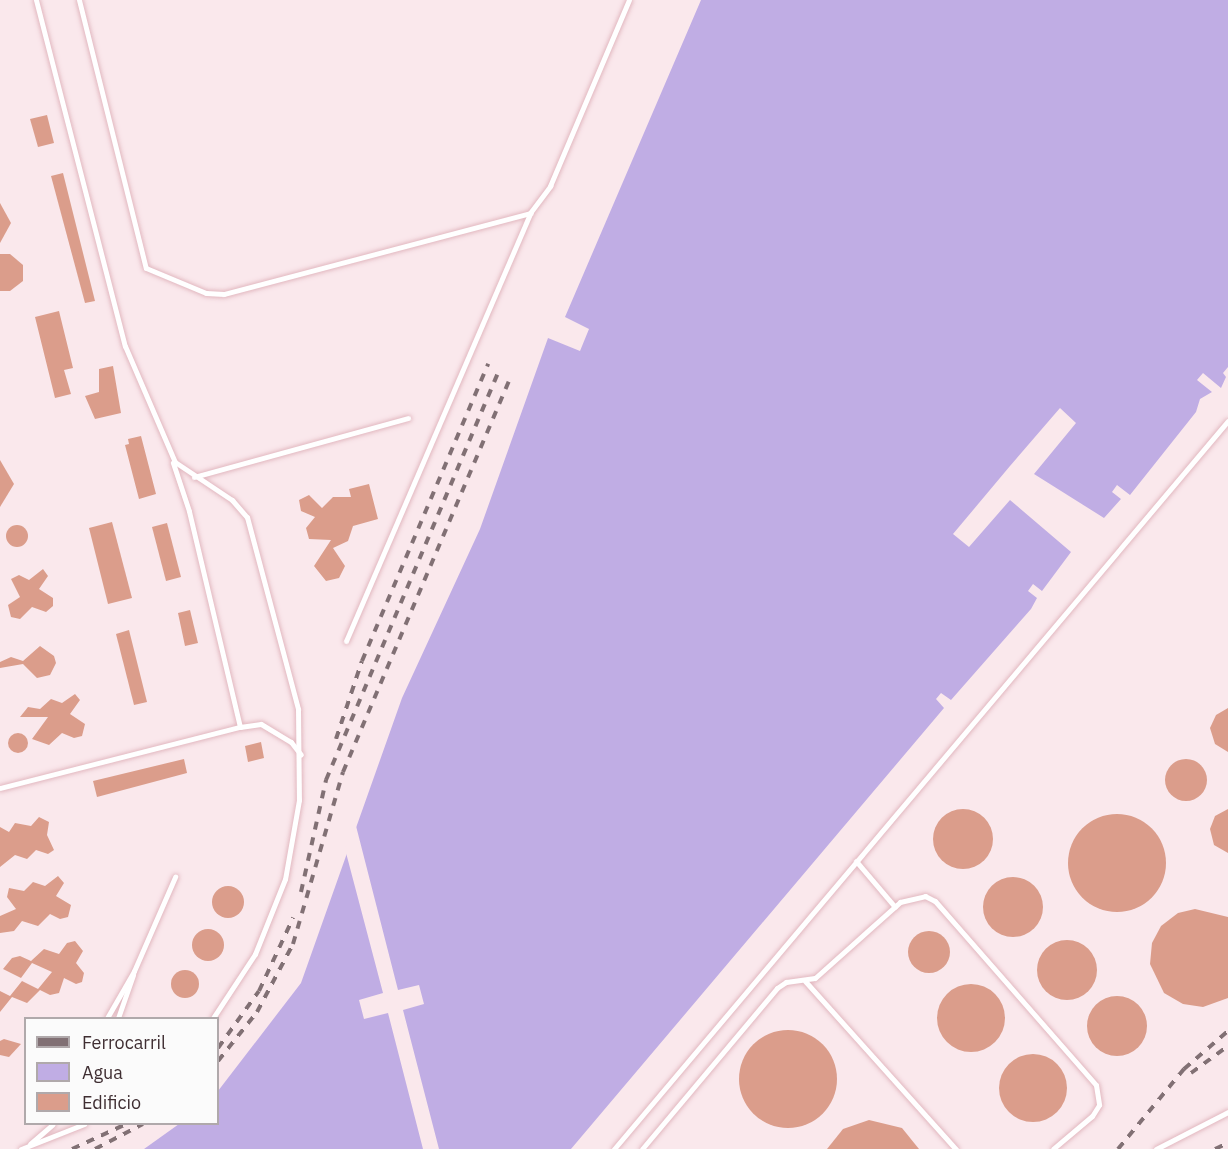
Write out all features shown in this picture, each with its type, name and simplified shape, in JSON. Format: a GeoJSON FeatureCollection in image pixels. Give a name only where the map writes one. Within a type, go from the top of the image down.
{"type":"FeatureCollection","features":[{"type":"Feature","properties":{"kind":"lane"},"geometry":{"type":"LineString","coordinates":[[36,0],[125,346],[170,452],[189,511],[240,727]]}},
{"type":"Feature","properties":{"kind":"lane"},"geometry":{"type":"LineString","coordinates":[[79,0],[147,271],[172,276],[206,292],[224,294],[530,213]]}},
{"type":"Feature","properties":{"kind":"lane"},"geometry":{"type":"LineString","coordinates":[[346,641],[530,213],[550,186],[629,0]]}},
{"type":"Feature","properties":{"kind":"lane"},"geometry":{"type":"LineString","coordinates":[[194,477],[408,418]]}},
{"type":"Feature","properties":{"kind":"lane"},"geometry":{"type":"LineString","coordinates":[[614,1149],[1228,421]]}},
{"type":"Feature","properties":{"kind":"lane"},"geometry":{"type":"LineString","coordinates":[[170,452],[182,470],[232,500],[247,517],[298,709],[301,755],[296,828],[277,901],[250,962],[214,1017]]}},
{"type":"Feature","properties":{"kind":"lane"},"geometry":{"type":"LineString","coordinates":[[0,788],[240,727],[261,724],[291,742],[301,755]]}},
{"type":"Feature","properties":{"kind":"lane"},"geometry":{"type":"LineString","coordinates":[[856,861],[895,907]]}},
{"type":"Feature","properties":{"kind":"lane"},"geometry":{"type":"LineString","coordinates":[[118,1017],[134,971],[175,877]]}},
{"type":"Feature","properties":{"kind":"lane"},"geometry":{"type":"LineString","coordinates":[[642,1149],[777,988],[786,982],[815,978],[895,907],[915,897],[935,901],[1096,1085],[1099,1105],[1092,1116],[1053,1149]]}},
{"type":"Feature","properties":{"kind":"lane"},"geometry":{"type":"LineString","coordinates":[[108,1017],[134,971]]}},
{"type":"Feature","properties":{"kind":"lane"},"geometry":{"type":"LineString","coordinates":[[805,981],[956,1149]]}},
{"type":"Feature","properties":{"kind":"lane"},"geometry":{"type":"LineString","coordinates":[[1156,1149],[1228,1112]]}},
{"type":"Feature","properties":{"kind":"lane"},"geometry":{"type":"LineString","coordinates":[[23,1148],[52,1125]]}},
{"type":"Feature","properties":{"kind":"lane"},"geometry":{"type":"LineString","coordinates":[[23,1148],[81,1125]]}},
{"type":"Feature","properties":{"kind":"water"},"geometry":{"type":"Polygon","coordinates":[[[701,0],[1228,0],[1228,367],[1223,373],[1226,377],[1221,388],[1203,373],[1197,380],[1212,392],[1200,399],[1196,412],[1130,495],[1117,485],[1112,492],[1121,499],[1104,518],[1034,474],[1076,423],[1060,408],[1010,466],[953,534],[969,547],[1010,500],[1071,552],[1042,591],[1033,584],[1028,591],[1037,598],[1031,609],[951,700],[941,693],[936,699],[944,708],[571,1149],[144,1149],[178,1125],[219,1125],[219,1090],[301,983],[402,698],[480,529],[548,338],[580,351],[589,329],[565,317],[701,0]]]}},
{"type":"Feature","properties":{"kind":"pier"},"geometry":{"type":"Polygon","coordinates":[[[355,822],[398,990],[419,985],[424,1004],[403,1010],[439,1149],[423,1149],[388,1013],[364,1019],[359,1000],[383,993],[345,849],[355,822]]]}},
{"type":"Feature","properties":{"kind":"building"},"geometry":{"type":"Polygon","coordinates":[[[47,115],[54,143],[38,147],[30,119],[47,115]]]}},
{"type":"Feature","properties":{"kind":"building"},"geometry":{"type":"Polygon","coordinates":[[[63,173],[95,301],[85,303],[51,176],[63,173]]]}},
{"type":"Feature","properties":{"kind":"building"},"geometry":{"type":"Polygon","coordinates":[[[0,203],[11,223],[0,243],[0,203]]]}},
{"type":"Feature","properties":{"kind":"building"},"geometry":{"type":"Polygon","coordinates":[[[0,254],[10,254],[23,265],[23,281],[10,291],[0,291],[0,254]]]}},
{"type":"Feature","properties":{"kind":"building"},"geometry":{"type":"Polygon","coordinates":[[[59,311],[73,368],[64,370],[71,394],[55,398],[35,317],[59,311]]]}},
{"type":"Feature","properties":{"kind":"building"},"geometry":{"type":"Polygon","coordinates":[[[113,366],[121,413],[95,419],[85,396],[99,392],[99,369],[113,366]]]}},
{"type":"Feature","properties":{"kind":"building"},"geometry":{"type":"Polygon","coordinates":[[[141,436],[156,494],[139,499],[125,445],[129,444],[128,439],[141,436]]]}},
{"type":"Feature","properties":{"kind":"building"},"geometry":{"type":"Polygon","coordinates":[[[0,460],[14,484],[0,507],[0,460]]]}},
{"type":"Feature","properties":{"kind":"building"},"geometry":{"type":"Polygon","coordinates":[[[369,484],[378,519],[353,526],[348,541],[333,548],[345,566],[339,578],[326,581],[314,566],[331,540],[309,539],[306,528],[315,517],[301,511],[299,500],[309,495],[322,508],[333,497],[351,497],[349,489],[369,484]]]}},
{"type":"Feature","properties":{"kind":"building"},"geometry":{"type":"Polygon","coordinates":[[[112,522],[132,598],[108,604],[89,528],[112,522]]]}},
{"type":"Feature","properties":{"kind":"building"},"geometry":{"type":"Polygon","coordinates":[[[167,523],[181,577],[166,581],[152,527],[167,523]]]}},
{"type":"Feature","properties":{"kind":"building"},"geometry":{"type":"Polygon","coordinates":[[[17,525],[25,528],[28,536],[25,544],[17,547],[9,544],[6,536],[9,528],[17,525]]]}},
{"type":"Feature","properties":{"kind":"building"},"geometry":{"type":"Polygon","coordinates":[[[43,569],[48,576],[39,589],[53,598],[53,606],[46,612],[32,607],[20,619],[11,617],[8,605],[20,597],[11,579],[19,575],[29,580],[43,569]]]}},
{"type":"Feature","properties":{"kind":"building"},"geometry":{"type":"Polygon","coordinates":[[[190,610],[198,643],[185,646],[178,613],[190,610]]]}},
{"type":"Feature","properties":{"kind":"building"},"geometry":{"type":"Polygon","coordinates":[[[129,630],[147,702],[134,705],[116,634],[129,630]]]}},
{"type":"Feature","properties":{"kind":"building"},"geometry":{"type":"Polygon","coordinates":[[[40,646],[54,656],[56,663],[50,675],[37,678],[23,664],[0,668],[0,662],[11,657],[23,661],[40,646]]]}},
{"type":"Feature","properties":{"kind":"building"},"geometry":{"type":"Polygon","coordinates":[[[75,694],[80,700],[70,714],[85,724],[82,736],[74,738],[62,733],[49,745],[32,739],[48,717],[20,717],[28,707],[40,709],[51,699],[62,703],[75,694]]]}},
{"type":"Feature","properties":{"kind":"building"},"geometry":{"type":"Polygon","coordinates":[[[1228,708],[1228,752],[1215,744],[1210,728],[1216,715],[1228,708]]]}},
{"type":"Feature","properties":{"kind":"building"},"geometry":{"type":"Polygon","coordinates":[[[14,733],[22,733],[28,739],[28,747],[22,753],[14,753],[8,747],[8,739],[14,733]]]}},
{"type":"Feature","properties":{"kind":"building"},"geometry":{"type":"Polygon","coordinates":[[[261,742],[264,758],[248,762],[245,746],[261,742]]]}},
{"type":"Feature","properties":{"kind":"building"},"geometry":{"type":"Polygon","coordinates":[[[184,759],[187,773],[97,797],[93,781],[184,759]]]}},
{"type":"Feature","properties":{"kind":"building"},"geometry":{"type":"Polygon","coordinates":[[[1186,759],[1194,760],[1201,765],[1206,772],[1206,788],[1201,795],[1194,800],[1186,801],[1178,800],[1171,795],[1166,788],[1165,780],[1166,772],[1171,765],[1178,760],[1186,759]]]}},
{"type":"Feature","properties":{"kind":"building"},"geometry":{"type":"Polygon","coordinates":[[[963,809],[980,814],[988,822],[993,839],[988,856],[980,864],[963,869],[946,864],[938,856],[933,839],[938,822],[946,814],[963,809]]]}},
{"type":"Feature","properties":{"kind":"building"},"geometry":{"type":"Polygon","coordinates":[[[1228,809],[1228,853],[1214,845],[1210,829],[1215,816],[1228,809]]]}},
{"type":"Feature","properties":{"kind":"building"},"geometry":{"type":"Polygon","coordinates":[[[1117,814],[1136,817],[1152,828],[1163,844],[1166,863],[1163,882],[1152,898],[1136,909],[1117,912],[1098,909],[1082,898],[1071,882],[1068,863],[1071,844],[1082,828],[1098,817],[1117,814]]]}},
{"type":"Feature","properties":{"kind":"building"},"geometry":{"type":"Polygon","coordinates":[[[39,817],[49,822],[47,835],[54,850],[48,854],[36,850],[27,859],[15,855],[0,867],[0,827],[9,832],[15,823],[31,826],[39,817]]]}},
{"type":"Feature","properties":{"kind":"building"},"geometry":{"type":"Polygon","coordinates":[[[58,876],[64,883],[56,896],[71,905],[68,917],[60,919],[50,914],[38,926],[22,921],[14,931],[0,933],[0,916],[16,909],[7,897],[9,888],[24,891],[33,882],[45,886],[58,876]]]}},
{"type":"Feature","properties":{"kind":"building"},"geometry":{"type":"Polygon","coordinates":[[[1013,877],[1030,882],[1038,890],[1043,907],[1038,924],[1030,932],[1013,937],[996,932],[988,924],[983,907],[988,890],[996,882],[1013,877]]]}},
{"type":"Feature","properties":{"kind":"building"},"geometry":{"type":"Polygon","coordinates":[[[228,886],[240,890],[244,902],[240,914],[228,918],[216,914],[212,902],[216,890],[228,886]]]}},
{"type":"Feature","properties":{"kind":"building"},"geometry":{"type":"Polygon","coordinates":[[[1195,909],[1228,917],[1228,998],[1203,1007],[1183,1004],[1164,993],[1150,964],[1152,943],[1161,926],[1178,913],[1195,909]]]}},
{"type":"Feature","properties":{"kind":"building"},"geometry":{"type":"Polygon","coordinates":[[[208,929],[219,934],[224,945],[219,956],[208,961],[197,956],[192,945],[197,934],[208,929]]]}},
{"type":"Feature","properties":{"kind":"building"},"geometry":{"type":"Polygon","coordinates":[[[929,931],[937,932],[944,937],[949,944],[949,960],[944,967],[937,972],[929,973],[921,972],[914,967],[909,960],[908,952],[909,944],[914,937],[921,932],[929,931]]]}},
{"type":"Feature","properties":{"kind":"building"},"geometry":{"type":"Polygon","coordinates":[[[1067,940],[1084,945],[1092,953],[1097,970],[1092,987],[1084,995],[1067,1000],[1050,995],[1042,987],[1037,970],[1042,953],[1050,945],[1067,940]]]}},
{"type":"Feature","properties":{"kind":"building"},"geometry":{"type":"Polygon","coordinates":[[[75,941],[83,951],[76,963],[84,973],[82,982],[76,984],[64,978],[59,993],[50,995],[40,990],[27,1003],[12,997],[0,1012],[0,991],[10,996],[22,981],[38,989],[52,972],[32,963],[21,978],[3,969],[12,958],[20,956],[31,961],[44,949],[59,954],[67,943],[75,941]]]}},
{"type":"Feature","properties":{"kind":"building"},"geometry":{"type":"Polygon","coordinates":[[[185,970],[195,974],[199,984],[195,994],[185,998],[175,994],[171,984],[175,974],[185,970]]]}},
{"type":"Feature","properties":{"kind":"building"},"geometry":{"type":"Polygon","coordinates":[[[964,984],[978,984],[990,989],[1000,999],[1005,1018],[1000,1037],[990,1047],[978,1052],[964,1052],[952,1047],[942,1037],[937,1025],[937,1011],[942,999],[952,989],[964,984]]]}},
{"type":"Feature","properties":{"kind":"building"},"geometry":{"type":"Polygon","coordinates":[[[1117,996],[1134,1001],[1142,1009],[1147,1026],[1142,1043],[1134,1051],[1117,1056],[1100,1051],[1092,1043],[1087,1026],[1092,1009],[1100,1001],[1117,996]]]}},
{"type":"Feature","properties":{"kind":"building"},"geometry":{"type":"Polygon","coordinates":[[[788,1030],[807,1033],[823,1044],[834,1060],[837,1079],[834,1098],[823,1114],[807,1125],[788,1128],[769,1125],[753,1114],[742,1098],[739,1079],[742,1060],[753,1044],[769,1033],[788,1030]]]}},
{"type":"Feature","properties":{"kind":"building"},"geometry":{"type":"Polygon","coordinates":[[[4,1039],[21,1044],[9,1057],[0,1055],[0,1041],[4,1039]]]}},
{"type":"Feature","properties":{"kind":"building"},"geometry":{"type":"Polygon","coordinates":[[[1026,1054],[1040,1054],[1052,1059],[1062,1069],[1067,1088],[1062,1107],[1052,1117],[1040,1122],[1026,1122],[1014,1117],[1004,1107],[999,1095],[999,1081],[1004,1069],[1014,1059],[1026,1054]]]}},
{"type":"Feature","properties":{"kind":"building"},"geometry":{"type":"Polygon","coordinates":[[[869,1120],[902,1128],[919,1149],[827,1149],[843,1129],[869,1120]]]}},
{"type":"Feature","properties":{"kind":"railway"},"geometry":{"type":"LineString","coordinates":[[336,739],[362,661],[488,364]]}},
{"type":"Feature","properties":{"kind":"railway"},"geometry":{"type":"LineString","coordinates":[[301,892],[326,780],[500,369]]}},
{"type":"Feature","properties":{"kind":"railway"},"geometry":{"type":"LineString","coordinates":[[219,1060],[257,1012],[293,944],[343,772],[512,374]]}},
{"type":"Feature","properties":{"kind":"railway"},"geometry":{"type":"LineString","coordinates":[[219,1047],[259,991],[293,918]]}},
{"type":"Feature","properties":{"kind":"railway"},"geometry":{"type":"LineString","coordinates":[[1118,1149],[1184,1069],[1228,1031]]}},
{"type":"Feature","properties":{"kind":"railway"},"geometry":{"type":"LineString","coordinates":[[1191,1073],[1228,1046]]}},
{"type":"Feature","properties":{"kind":"railway"},"geometry":{"type":"LineString","coordinates":[[72,1149],[124,1125]]}},
{"type":"Feature","properties":{"kind":"railway"},"geometry":{"type":"LineString","coordinates":[[95,1149],[141,1125]]}},
{"type":"Feature","properties":{"kind":"railway"},"geometry":{"type":"LineString","coordinates":[[1215,1149],[1228,1143]]}}]}
